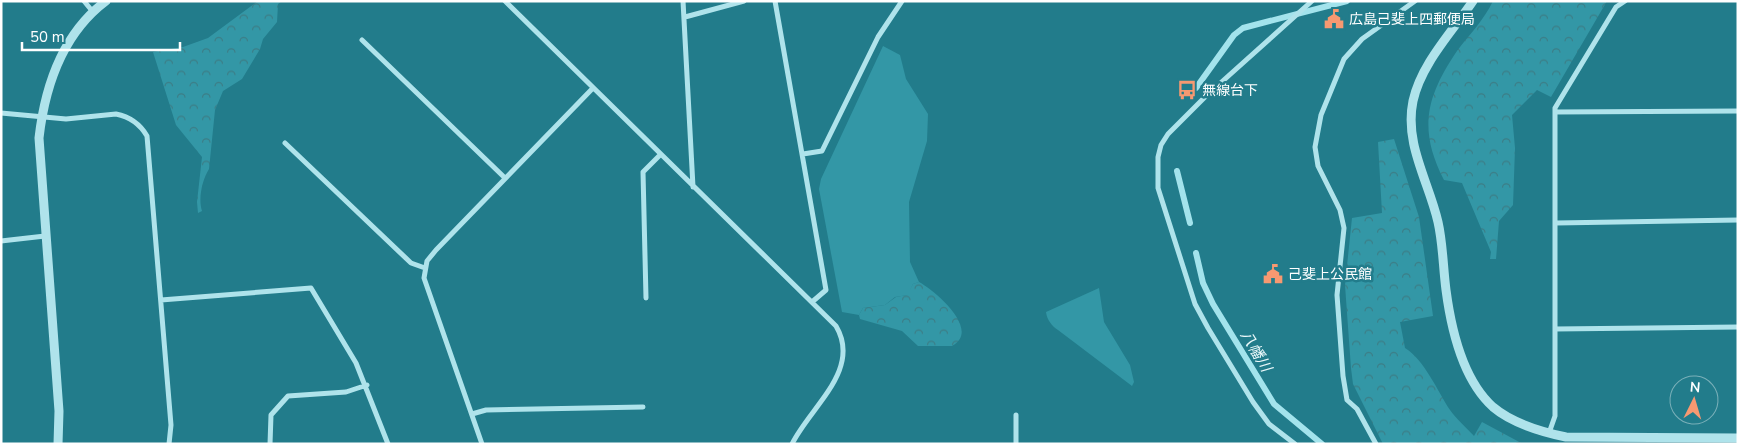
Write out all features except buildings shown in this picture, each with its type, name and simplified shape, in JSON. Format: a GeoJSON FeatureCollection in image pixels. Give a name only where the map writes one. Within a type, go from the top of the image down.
{"type":"FeatureCollection","features":[{"type":"Feature","properties":{"kind":"street"},"geometry":{"type":"LineString","coordinates":[[84,1],[93,12]]}},
{"type":"Feature","properties":{"kind":"street"},"geometry":{"type":"LineString","coordinates":[[58,444],[60,411],[38,149],[41,117],[56,64],[76,33],[93,12],[106,1]]}},
{"type":"Feature","properties":{"kind":"street"},"geometry":{"type":"LineString","coordinates":[[505,1],[692,187],[812,302],[840,333],[843,358],[839,373],[792,444]]}},
{"type":"Feature","properties":{"kind":"street"},"geometry":{"type":"LineString","coordinates":[[683,1],[692,187]]}},
{"type":"Feature","properties":{"kind":"street"},"geometry":{"type":"LineString","coordinates":[[685,16],[744,1]]}},
{"type":"Feature","properties":{"kind":"street"},"geometry":{"type":"LineString","coordinates":[[775,1],[826,290],[812,302]]}},
{"type":"Feature","properties":{"kind":"street"},"geometry":{"type":"LineString","coordinates":[[803,154],[822,151],[878,36],[902,1]]}},
{"type":"Feature","properties":{"kind":"street"},"geometry":{"type":"LineString","coordinates":[[1295,444],[1269,424],[1253,402],[1195,304],[1158,188],[1156,174],[1161,145],[1168,134],[1206,96],[1291,22],[1312,1]]}},
{"type":"Feature","properties":{"kind":"street"},"geometry":{"type":"LineString","coordinates":[[1376,444],[1357,409],[1347,400],[1342,376],[1337,295],[1344,228],[1340,210],[1318,166],[1315,146],[1321,114],[1332,83],[1344,59],[1362,39],[1415,1]]}},
{"type":"Feature","properties":{"kind":"street"},"geometry":{"type":"LineString","coordinates":[[1473,1],[1429,65],[1419,84],[1413,102],[1412,135],[1419,166],[1438,223],[1452,321],[1471,374],[1482,395],[1493,407],[1507,416],[1549,434],[1580,441],[1738,438]]}},
{"type":"Feature","properties":{"kind":"street"},"geometry":{"type":"LineString","coordinates":[[1549,434],[1555,416],[1555,108],[1616,7],[1625,1]]}},
{"type":"Feature","properties":{"kind":"street"},"geometry":{"type":"LineString","coordinates":[[362,40],[505,178]]}},
{"type":"Feature","properties":{"kind":"street"},"geometry":{"type":"LineString","coordinates":[[482,444],[424,278],[425,268],[436,250],[593,88]]}},
{"type":"Feature","properties":{"kind":"street"},"geometry":{"type":"LineString","coordinates":[[1555,112],[1738,111]]}},
{"type":"Feature","properties":{"kind":"street"},"geometry":{"type":"LineString","coordinates":[[1,113],[66,120],[116,114],[131,119],[143,130],[148,143],[170,425],[169,444]]}},
{"type":"Feature","properties":{"kind":"street"},"geometry":{"type":"LineString","coordinates":[[285,143],[412,264],[425,268]]}},
{"type":"Feature","properties":{"kind":"street"},"geometry":{"type":"LineString","coordinates":[[646,298],[642,172],[660,155]]}},
{"type":"Feature","properties":{"kind":"street"},"geometry":{"type":"LineString","coordinates":[[1556,222],[1738,220]]}},
{"type":"Feature","properties":{"kind":"street"},"geometry":{"type":"LineString","coordinates":[[1,241],[46,236]]}},
{"type":"Feature","properties":{"kind":"street"},"geometry":{"type":"LineString","coordinates":[[161,300],[311,288],[337,329],[367,385],[388,444]]}},
{"type":"Feature","properties":{"kind":"street"},"geometry":{"type":"LineString","coordinates":[[1556,329],[1738,327]]}},
{"type":"Feature","properties":{"kind":"street"},"geometry":{"type":"LineString","coordinates":[[270,444],[271,415],[288,396],[346,392],[367,385]]}},
{"type":"Feature","properties":{"kind":"street"},"geometry":{"type":"LineString","coordinates":[[472,414],[486,410],[642,407]]}},
{"type":"Feature","properties":{"kind":"street"},"geometry":{"type":"LineString","coordinates":[[1016,415],[1016,444]]}},
{"type":"Feature","properties":{"kind":"green space"},"geometry":{"type":"Polygon","coordinates":[[[258,1],[282,1],[278,4],[277,22],[263,39],[260,49],[242,79],[223,91],[215,110],[209,169],[201,190],[200,201],[202,211],[198,213],[197,202],[202,157],[176,125],[153,52],[183,47],[208,38],[258,1]]]}},
{"type":"Feature","properties":{"kind":"green space"},"geometry":{"type":"Polygon","coordinates":[[[1493,1],[1607,1],[1551,97],[1537,90],[1512,115],[1515,148],[1513,205],[1499,221],[1496,259],[1490,259],[1491,252],[1462,183],[1444,180],[1436,162],[1431,145],[1429,114],[1432,99],[1446,68],[1481,21],[1493,1]]]}},
{"type":"Feature","properties":{"kind":"green space"},"geometry":{"type":"Polygon","coordinates":[[[883,46],[900,55],[906,79],[928,114],[927,141],[909,202],[910,262],[919,282],[913,284],[908,295],[895,297],[885,305],[863,308],[859,315],[842,312],[819,189],[821,179],[883,46]]]}},
{"type":"Feature","properties":{"kind":"green space"},"geometry":{"type":"Polygon","coordinates":[[[1394,139],[1419,217],[1433,316],[1400,322],[1405,348],[1419,360],[1452,413],[1474,436],[1482,422],[1523,444],[1383,444],[1353,384],[1345,285],[1352,218],[1382,213],[1378,142],[1394,139]]]}},
{"type":"Feature","properties":{"kind":"green space"},"geometry":{"type":"Polygon","coordinates":[[[919,282],[935,293],[959,321],[962,330],[960,339],[952,346],[918,346],[902,331],[860,319],[859,315],[863,308],[885,305],[896,297],[907,295],[913,284],[919,282]]]}},
{"type":"Feature","properties":{"kind":"green space"},"geometry":{"type":"Polygon","coordinates":[[[1099,288],[1104,322],[1130,365],[1134,382],[1132,386],[1056,328],[1047,318],[1046,312],[1099,288]]]}},
{"type":"Feature","properties":{"kind":"waterway","name":"八幡川"},"geometry":{"type":"LineString","coordinates":[[1196,88],[1234,35],[1243,28],[1347,1]]}},
{"type":"Feature","properties":{"kind":"waterway","name":"八幡川"},"geometry":{"type":"LineString","coordinates":[[1177,171],[1190,223]]}},
{"type":"Feature","properties":{"kind":"waterway","name":"八幡川"},"geometry":{"type":"LineString","coordinates":[[1196,253],[1203,283],[1213,304],[1274,404],[1322,444]]}},
{"type":"Feature","properties":{"kind":"place","name":"広島己斐上四郵便局"},"geometry":{"type":"Point","coordinates":[1334,19]}},
{"type":"Feature","properties":{"kind":"place","name":"無線台下"},"geometry":{"type":"Point","coordinates":[1187,90]}},
{"type":"Feature","properties":{"kind":"place","name":"己斐上公民館"},"geometry":{"type":"Point","coordinates":[1273,274]}}]}
